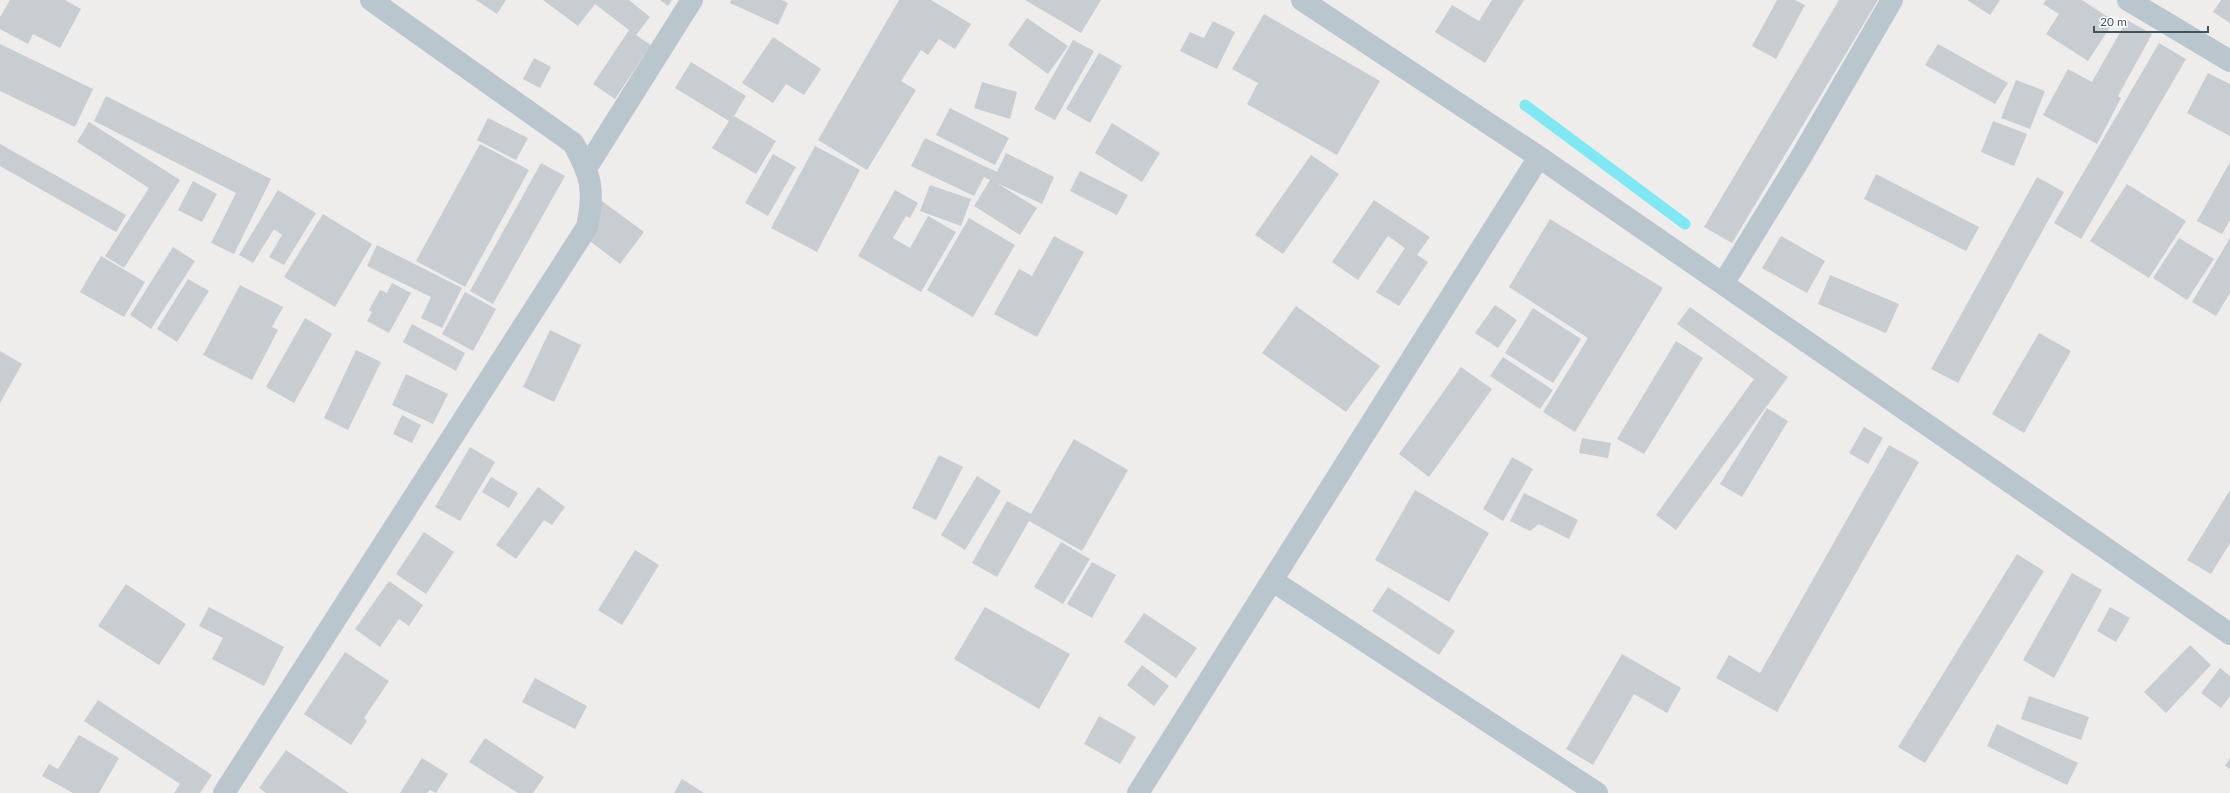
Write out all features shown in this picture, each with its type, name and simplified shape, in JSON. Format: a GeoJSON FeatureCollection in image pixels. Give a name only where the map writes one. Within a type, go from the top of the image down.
{"type":"FeatureCollection","features":[{"type":"Feature","properties":{"kind":"street"},"geometry":{"type":"LineString","coordinates":[[224,793],[587,227],[592,202],[586,167],[573,143],[371,0]]}},
{"type":"Feature","properties":{"kind":"street"},"geometry":{"type":"LineString","coordinates":[[586,167],[692,0]]}},
{"type":"Feature","properties":{"kind":"street"},"geometry":{"type":"LineString","coordinates":[[1302,0],[1539,157],[2230,634]]}},
{"type":"Feature","properties":{"kind":"street"},"geometry":{"type":"LineString","coordinates":[[1723,284],[1801,157],[1892,0]]}},
{"type":"Feature","properties":{"kind":"street"},"geometry":{"type":"LineString","coordinates":[[2128,0],[2230,61]]}},
{"type":"Feature","properties":{"kind":"street"},"geometry":{"type":"LineString","coordinates":[[1138,793],[1539,157]]}},
{"type":"Feature","properties":{"kind":"street"},"geometry":{"type":"LineString","coordinates":[[1273,581],[1597,793]]}},
{"type":"Feature","properties":{"kind":"building"},"geometry":{"type":"Polygon","coordinates":[[[10,0],[65,0],[81,9],[60,48],[33,34],[28,44],[0,29],[0,17],[10,0]]]}},
{"type":"Feature","properties":{"kind":"building"},"geometry":{"type":"Polygon","coordinates":[[[476,0],[506,0],[497,14],[476,0]]]}},
{"type":"Feature","properties":{"kind":"building"},"geometry":{"type":"Polygon","coordinates":[[[543,0],[629,0],[650,17],[636,35],[651,45],[615,99],[593,84],[629,30],[595,4],[578,26],[543,0]]]}},
{"type":"Feature","properties":{"kind":"building"},"geometry":{"type":"Polygon","coordinates":[[[660,0],[672,0],[668,6],[660,0]]]}},
{"type":"Feature","properties":{"kind":"building"},"geometry":{"type":"Polygon","coordinates":[[[731,0],[782,0],[788,3],[778,25],[730,3],[731,0]]]}},
{"type":"Feature","properties":{"kind":"building"},"geometry":{"type":"Polygon","coordinates":[[[899,0],[931,0],[971,24],[955,49],[939,39],[928,55],[921,50],[901,81],[916,90],[867,170],[818,140],[899,0]]]}},
{"type":"Feature","properties":{"kind":"building"},"geometry":{"type":"Polygon","coordinates":[[[1025,0],[1101,0],[1081,33],[1025,0]]]}},
{"type":"Feature","properties":{"kind":"building"},"geometry":{"type":"Polygon","coordinates":[[[1492,0],[1524,0],[1485,63],[1435,32],[1452,5],[1479,21],[1492,0]]]}},
{"type":"Feature","properties":{"kind":"building"},"geometry":{"type":"Polygon","coordinates":[[[1777,0],[1795,0],[1805,5],[1776,59],[1752,46],[1777,0]]]}},
{"type":"Feature","properties":{"kind":"building"},"geometry":{"type":"Polygon","coordinates":[[[1839,0],[1878,0],[1732,243],[1704,227],[1839,0]]]}},
{"type":"Feature","properties":{"kind":"building"},"geometry":{"type":"Polygon","coordinates":[[[1967,0],[2000,0],[1990,15],[1967,0]]]}},
{"type":"Feature","properties":{"kind":"building"},"geometry":{"type":"Polygon","coordinates":[[[2046,0],[2082,0],[2114,21],[2088,61],[2046,34],[2059,14],[2043,4],[2046,0]]]}},
{"type":"Feature","properties":{"kind":"building"},"geometry":{"type":"Polygon","coordinates":[[[2221,0],[2230,0],[2230,23],[2213,12],[2221,0]]]}},
{"type":"Feature","properties":{"kind":"building"},"geometry":{"type":"Polygon","coordinates":[[[1264,14],[1380,81],[1337,155],[1247,104],[1258,83],[1232,69],[1264,14]]]}},
{"type":"Feature","properties":{"kind":"building"},"geometry":{"type":"Polygon","coordinates":[[[1027,18],[1068,46],[1048,74],[1008,45],[1027,18]]]}},
{"type":"Feature","properties":{"kind":"building"},"geometry":{"type":"Polygon","coordinates":[[[2127,20],[2152,34],[2118,96],[2121,98],[2097,144],[2043,115],[2068,69],[2092,82],[2127,20]]]}},
{"type":"Feature","properties":{"kind":"building"},"geometry":{"type":"Polygon","coordinates":[[[1213,21],[1235,32],[1217,69],[1180,51],[1190,32],[1204,38],[1213,21]]]}},
{"type":"Feature","properties":{"kind":"building"},"geometry":{"type":"Polygon","coordinates":[[[773,37],[821,69],[804,95],[786,84],[773,103],[742,83],[773,37]]]}},
{"type":"Feature","properties":{"kind":"building"},"geometry":{"type":"Polygon","coordinates":[[[1073,40],[1094,51],[1055,120],[1034,109],[1073,40]]]}},
{"type":"Feature","properties":{"kind":"building"},"geometry":{"type":"Polygon","coordinates":[[[2159,43],[2186,59],[2081,239],[2054,223],[2159,43]]]}},
{"type":"Feature","properties":{"kind":"building"},"geometry":{"type":"Polygon","coordinates":[[[0,44],[93,89],[75,127],[0,91],[0,44]]]}},
{"type":"Feature","properties":{"kind":"building"},"geometry":{"type":"Polygon","coordinates":[[[1938,44],[2008,83],[1995,104],[1925,65],[1938,44]]]}},
{"type":"Feature","properties":{"kind":"building"},"geometry":{"type":"Polygon","coordinates":[[[1099,53],[1122,66],[1090,123],[1066,109],[1099,53]]]}},
{"type":"Feature","properties":{"kind":"building"},"geometry":{"type":"Polygon","coordinates":[[[534,58],[551,67],[540,88],[523,79],[534,58]]]}},
{"type":"Feature","properties":{"kind":"building"},"geometry":{"type":"Polygon","coordinates":[[[691,62],[746,96],[734,116],[776,141],[756,174],[712,148],[729,121],[675,88],[691,62]]]}},
{"type":"Feature","properties":{"kind":"building"},"geometry":{"type":"Polygon","coordinates":[[[2208,73],[2230,84],[2230,136],[2187,113],[2208,73]]]}},
{"type":"Feature","properties":{"kind":"building"},"geometry":{"type":"Polygon","coordinates":[[[2016,80],[2045,91],[2030,129],[2001,118],[2016,80]]]}},
{"type":"Feature","properties":{"kind":"building"},"geometry":{"type":"Polygon","coordinates":[[[982,82],[1017,92],[1010,119],[974,108],[982,82]]]}},
{"type":"Feature","properties":{"kind":"building"},"geometry":{"type":"Polygon","coordinates":[[[106,96],[271,179],[234,254],[211,243],[236,193],[94,121],[106,96]]]}},
{"type":"Feature","properties":{"kind":"building"},"geometry":{"type":"Polygon","coordinates":[[[950,108],[1009,138],[995,165],[936,135],[950,108]]]}},
{"type":"Feature","properties":{"kind":"building"},"geometry":{"type":"Polygon","coordinates":[[[488,118],[528,138],[516,160],[477,140],[488,118]]]}},
{"type":"Feature","properties":{"kind":"building"},"geometry":{"type":"Polygon","coordinates":[[[1993,121],[2027,134],[2014,166],[1981,152],[1993,121]]]}},
{"type":"Feature","properties":{"kind":"building"},"geometry":{"type":"Polygon","coordinates":[[[89,122],[180,180],[124,268],[105,256],[149,188],[77,142],[89,122]]]}},
{"type":"Feature","properties":{"kind":"building"},"geometry":{"type":"Polygon","coordinates":[[[1112,123],[1160,153],[1142,182],[1095,153],[1112,123]]]}},
{"type":"Feature","properties":{"kind":"building"},"geometry":{"type":"Polygon","coordinates":[[[925,138],[997,172],[1006,153],[1054,177],[1042,204],[997,183],[1037,208],[1020,235],[974,206],[990,180],[984,177],[974,196],[911,166],[925,138]]]}},
{"type":"Feature","properties":{"kind":"building"},"geometry":{"type":"Polygon","coordinates":[[[0,144],[126,215],[116,232],[0,166],[0,144]]]}},
{"type":"Feature","properties":{"kind":"building"},"geometry":{"type":"Polygon","coordinates":[[[480,144],[529,170],[465,287],[416,261],[480,144]]]}},
{"type":"Feature","properties":{"kind":"building"},"geometry":{"type":"Polygon","coordinates":[[[815,146],[860,170],[817,252],[771,228],[815,146]]]}},
{"type":"Feature","properties":{"kind":"building"},"geometry":{"type":"Polygon","coordinates":[[[773,154],[796,167],[768,216],[745,203],[773,154]]]}},
{"type":"Feature","properties":{"kind":"building"},"geometry":{"type":"Polygon","coordinates":[[[1311,155],[1339,174],[1283,254],[1255,235],[1311,155]]]}},
{"type":"Feature","properties":{"kind":"building"},"geometry":{"type":"Polygon","coordinates":[[[2230,162],[2230,220],[2222,234],[2197,221],[2230,162]]]}},
{"type":"Feature","properties":{"kind":"building"},"geometry":{"type":"Polygon","coordinates":[[[541,163],[565,176],[493,304],[470,291],[541,163]]]}},
{"type":"Feature","properties":{"kind":"building"},"geometry":{"type":"Polygon","coordinates":[[[1080,171],[1128,195],[1117,215],[1070,191],[1080,171]]]}},
{"type":"Feature","properties":{"kind":"building"},"geometry":{"type":"Polygon","coordinates":[[[1876,174],[1979,227],[1966,251],[1864,199],[1876,174]]]}},
{"type":"Feature","properties":{"kind":"building"},"geometry":{"type":"Polygon","coordinates":[[[2037,177],[2064,192],[1958,383],[1931,369],[2037,177]]]}},
{"type":"Feature","properties":{"kind":"building"},"geometry":{"type":"Polygon","coordinates":[[[193,181],[217,194],[202,222],[178,210],[193,181]]]}},
{"type":"Feature","properties":{"kind":"building"},"geometry":{"type":"Polygon","coordinates":[[[2127,184],[2186,221],[2149,278],[2090,241],[2127,184]]]}},
{"type":"Feature","properties":{"kind":"building"},"geometry":{"type":"Polygon","coordinates":[[[930,185],[971,199],[961,226],[920,211],[930,185]]]}},
{"type":"Feature","properties":{"kind":"building"},"geometry":{"type":"Polygon","coordinates":[[[278,190],[316,213],[284,265],[269,257],[282,235],[274,229],[253,263],[239,255],[278,190]]]}},
{"type":"Feature","properties":{"kind":"building"},"geometry":{"type":"Polygon","coordinates":[[[895,190],[918,203],[910,218],[906,216],[893,238],[910,248],[928,216],[956,232],[921,292],[858,256],[895,190]]]}},
{"type":"Feature","properties":{"kind":"building"},"geometry":{"type":"Polygon","coordinates":[[[1374,200],[1430,237],[1417,255],[1428,262],[1399,306],[1376,292],[1405,248],[1388,236],[1358,280],[1332,262],[1374,200]]]}},
{"type":"Feature","properties":{"kind":"building"},"geometry":{"type":"Polygon","coordinates":[[[602,201],[644,232],[620,264],[578,232],[602,201]]]}},
{"type":"Feature","properties":{"kind":"building"},"geometry":{"type":"Polygon","coordinates":[[[323,214],[372,244],[335,307],[284,277],[323,214]]]}},
{"type":"Feature","properties":{"kind":"building"},"geometry":{"type":"Polygon","coordinates":[[[969,218],[1015,245],[973,317],[927,290],[969,218]]]}},
{"type":"Feature","properties":{"kind":"building"},"geometry":{"type":"Polygon","coordinates":[[[1550,219],[1663,288],[1575,432],[1543,412],[1588,338],[1509,287],[1550,219]]]}},
{"type":"Feature","properties":{"kind":"building"},"geometry":{"type":"Polygon","coordinates":[[[1054,236],[1084,252],[1037,337],[994,314],[1019,269],[1032,276],[1054,236]]]}},
{"type":"Feature","properties":{"kind":"building"},"geometry":{"type":"Polygon","coordinates":[[[1781,236],[1825,261],[1807,293],[1762,268],[1781,236]]]}},
{"type":"Feature","properties":{"kind":"building"},"geometry":{"type":"Polygon","coordinates":[[[2179,238],[2214,259],[2187,300],[2153,278],[2179,238]]]}},
{"type":"Feature","properties":{"kind":"building"},"geometry":{"type":"Polygon","coordinates":[[[2230,238],[2230,293],[2216,316],[2192,302],[2230,238]]]}},
{"type":"Feature","properties":{"kind":"building"},"geometry":{"type":"Polygon","coordinates":[[[377,245],[462,288],[442,328],[421,318],[431,297],[367,266],[377,245]]]}},
{"type":"Feature","properties":{"kind":"building"},"geometry":{"type":"Polygon","coordinates":[[[173,247],[195,261],[151,329],[130,315],[173,247]]]}},
{"type":"Feature","properties":{"kind":"building"},"geometry":{"type":"Polygon","coordinates":[[[101,256],[145,282],[124,317],[80,292],[101,256]]]}},
{"type":"Feature","properties":{"kind":"building"},"geometry":{"type":"Polygon","coordinates":[[[1830,275],[1899,304],[1886,333],[1818,304],[1830,275]]]}},
{"type":"Feature","properties":{"kind":"building"},"geometry":{"type":"Polygon","coordinates":[[[188,279],[209,291],[177,342],[157,329],[188,279]]]}},
{"type":"Feature","properties":{"kind":"building"},"geometry":{"type":"Polygon","coordinates":[[[392,283],[411,293],[389,333],[367,321],[372,312],[369,310],[380,290],[387,293],[392,283]]]}},
{"type":"Feature","properties":{"kind":"building"},"geometry":{"type":"Polygon","coordinates":[[[240,285],[283,307],[272,327],[278,330],[252,380],[203,355],[240,285]]]}},
{"type":"Feature","properties":{"kind":"building"},"geometry":{"type":"Polygon","coordinates":[[[465,292],[496,309],[473,351],[442,334],[465,292]]]}},
{"type":"Feature","properties":{"kind":"building"},"geometry":{"type":"Polygon","coordinates":[[[1495,305],[1517,320],[1498,348],[1475,333],[1495,305]]]}},
{"type":"Feature","properties":{"kind":"building"},"geometry":{"type":"Polygon","coordinates":[[[1296,306],[1380,366],[1346,412],[1262,353],[1296,306]]]}},
{"type":"Feature","properties":{"kind":"building"},"geometry":{"type":"Polygon","coordinates":[[[1690,307],[1788,377],[1676,530],[1656,515],[1754,379],[1677,324],[1690,307]]]}},
{"type":"Feature","properties":{"kind":"building"},"geometry":{"type":"Polygon","coordinates":[[[1533,308],[1581,339],[1553,383],[1505,353],[1533,308]]]}},
{"type":"Feature","properties":{"kind":"building"},"geometry":{"type":"Polygon","coordinates":[[[305,318],[332,334],[294,403],[266,387],[305,318]]]}},
{"type":"Feature","properties":{"kind":"building"},"geometry":{"type":"Polygon","coordinates":[[[412,324],[465,353],[456,371],[403,342],[412,324]]]}},
{"type":"Feature","properties":{"kind":"building"},"geometry":{"type":"Polygon","coordinates":[[[550,330],[581,345],[554,402],[523,387],[550,330]]]}},
{"type":"Feature","properties":{"kind":"building"},"geometry":{"type":"Polygon","coordinates":[[[2039,333],[2071,351],[2024,433],[1992,414],[2039,333]]]}},
{"type":"Feature","properties":{"kind":"building"},"geometry":{"type":"Polygon","coordinates":[[[1676,341],[1703,358],[1644,454],[1617,439],[1676,341]]]}},
{"type":"Feature","properties":{"kind":"building"},"geometry":{"type":"Polygon","coordinates":[[[356,350],[381,362],[348,430],[324,418],[356,350]]]}},
{"type":"Feature","properties":{"kind":"building"},"geometry":{"type":"Polygon","coordinates":[[[0,351],[22,364],[0,403],[0,351]]]}},
{"type":"Feature","properties":{"kind":"building"},"geometry":{"type":"Polygon","coordinates":[[[1503,357],[1553,390],[1540,409],[1490,376],[1503,357]]]}},
{"type":"Feature","properties":{"kind":"building"},"geometry":{"type":"Polygon","coordinates":[[[1461,367],[1492,389],[1429,477],[1399,454],[1461,367]]]}},
{"type":"Feature","properties":{"kind":"building"},"geometry":{"type":"Polygon","coordinates":[[[406,374],[448,394],[433,424],[392,405],[406,374]]]}},
{"type":"Feature","properties":{"kind":"building"},"geometry":{"type":"Polygon","coordinates":[[[1767,408],[1788,421],[1742,497],[1720,484],[1767,408]]]}},
{"type":"Feature","properties":{"kind":"building"},"geometry":{"type":"Polygon","coordinates":[[[402,415],[421,425],[412,443],[393,434],[402,415]]]}},
{"type":"Feature","properties":{"kind":"building"},"geometry":{"type":"Polygon","coordinates":[[[1864,427],[1883,438],[1868,464],[1849,453],[1864,427]]]}},
{"type":"Feature","properties":{"kind":"building"},"geometry":{"type":"Polygon","coordinates":[[[1582,438],[1611,443],[1608,458],[1579,453],[1582,438]]]}},
{"type":"Feature","properties":{"kind":"building"},"geometry":{"type":"Polygon","coordinates":[[[1074,439],[1128,470],[1082,551],[1029,521],[997,577],[972,563],[1007,501],[1031,514],[1074,439]]]}},
{"type":"Feature","properties":{"kind":"building"},"geometry":{"type":"Polygon","coordinates":[[[1889,445],[1919,462],[1777,712],[1716,678],[1729,655],[1760,673],[1889,445]]]}},
{"type":"Feature","properties":{"kind":"building"},"geometry":{"type":"Polygon","coordinates":[[[470,447],[495,462],[460,521],[435,507],[470,447]]]}},
{"type":"Feature","properties":{"kind":"building"},"geometry":{"type":"Polygon","coordinates":[[[939,455],[963,467],[936,520],[912,508],[939,455]]]}},
{"type":"Feature","properties":{"kind":"building"},"geometry":{"type":"Polygon","coordinates":[[[1512,457],[1533,469],[1503,521],[1483,509],[1512,457]]]}},
{"type":"Feature","properties":{"kind":"building"},"geometry":{"type":"Polygon","coordinates":[[[977,476],[1001,491],[965,550],[941,535],[977,476]]]}},
{"type":"Feature","properties":{"kind":"building"},"geometry":{"type":"Polygon","coordinates":[[[491,477],[518,493],[509,508],[482,492],[491,477]]]}},
{"type":"Feature","properties":{"kind":"building"},"geometry":{"type":"Polygon","coordinates":[[[538,487],[565,507],[552,525],[544,520],[516,559],[496,545],[538,487]]]}},
{"type":"Feature","properties":{"kind":"building"},"geometry":{"type":"Polygon","coordinates":[[[1415,490],[1489,533],[1449,602],[1375,560],[1415,490]]]}},
{"type":"Feature","properties":{"kind":"building"},"geometry":{"type":"Polygon","coordinates":[[[2230,490],[2230,543],[2211,574],[2187,560],[2230,490]]]}},
{"type":"Feature","properties":{"kind":"building"},"geometry":{"type":"Polygon","coordinates":[[[1524,493],[1578,520],[1569,539],[1539,524],[1530,531],[1510,521],[1524,493]]]}},
{"type":"Feature","properties":{"kind":"building"},"geometry":{"type":"Polygon","coordinates":[[[424,532],[454,552],[426,594],[396,574],[424,532]]]}},
{"type":"Feature","properties":{"kind":"building"},"geometry":{"type":"Polygon","coordinates":[[[1061,542],[1090,559],[1063,604],[1034,587],[1061,542]]]}},
{"type":"Feature","properties":{"kind":"building"},"geometry":{"type":"Polygon","coordinates":[[[635,550],[659,565],[622,625],[598,610],[635,550]]]}},
{"type":"Feature","properties":{"kind":"building"},"geometry":{"type":"Polygon","coordinates":[[[2017,554],[2044,571],[1925,763],[1898,747],[2017,554]]]}},
{"type":"Feature","properties":{"kind":"building"},"geometry":{"type":"Polygon","coordinates":[[[1092,562],[1116,575],[1092,618],[1067,604],[1092,562]]]}},
{"type":"Feature","properties":{"kind":"building"},"geometry":{"type":"Polygon","coordinates":[[[2072,573],[2102,590],[2054,678],[2023,660],[2072,573]]]}},
{"type":"Feature","properties":{"kind":"building"},"geometry":{"type":"Polygon","coordinates":[[[389,581],[423,605],[409,626],[399,619],[380,647],[355,629],[389,581]]]}},
{"type":"Feature","properties":{"kind":"building"},"geometry":{"type":"Polygon","coordinates":[[[126,584],[186,624],[159,665],[98,626],[126,584]]]}},
{"type":"Feature","properties":{"kind":"building"},"geometry":{"type":"Polygon","coordinates":[[[1388,587],[1455,631],[1439,655],[1372,611],[1388,587]]]}},
{"type":"Feature","properties":{"kind":"building"},"geometry":{"type":"Polygon","coordinates":[[[209,607],[284,647],[264,686],[212,659],[223,638],[199,626],[209,607]]]}},
{"type":"Feature","properties":{"kind":"building"},"geometry":{"type":"Polygon","coordinates":[[[985,607],[1070,654],[1039,709],[954,659],[985,607]]]}},
{"type":"Feature","properties":{"kind":"building"},"geometry":{"type":"Polygon","coordinates":[[[2110,607],[2130,618],[2116,642],[2097,631],[2110,607]]]}},
{"type":"Feature","properties":{"kind":"building"},"geometry":{"type":"Polygon","coordinates":[[[1144,613],[1197,648],[1176,678],[1124,642],[1144,613]]]}},
{"type":"Feature","properties":{"kind":"building"},"geometry":{"type":"Polygon","coordinates":[[[2190,645],[2211,665],[2166,713],[2144,692],[2190,645]]]}},
{"type":"Feature","properties":{"kind":"building"},"geometry":{"type":"Polygon","coordinates":[[[345,652],[389,681],[364,718],[367,721],[351,745],[304,714],[345,652]]]}},
{"type":"Feature","properties":{"kind":"building"},"geometry":{"type":"Polygon","coordinates":[[[1622,654],[1681,688],[1667,713],[1634,694],[1593,765],[1566,749],[1622,654]]]}},
{"type":"Feature","properties":{"kind":"building"},"geometry":{"type":"Polygon","coordinates":[[[1142,665],[1169,686],[1154,706],[1127,685],[1142,665]]]}},
{"type":"Feature","properties":{"kind":"building"},"geometry":{"type":"Polygon","coordinates":[[[2220,668],[2230,676],[2230,696],[2221,708],[2201,693],[2220,668]]]}},
{"type":"Feature","properties":{"kind":"building"},"geometry":{"type":"Polygon","coordinates":[[[535,678],[587,706],[575,729],[522,702],[535,678]]]}},
{"type":"Feature","properties":{"kind":"building"},"geometry":{"type":"Polygon","coordinates":[[[2029,696],[2089,717],[2081,740],[2021,719],[2029,696]]]}},
{"type":"Feature","properties":{"kind":"building"},"geometry":{"type":"Polygon","coordinates":[[[98,700],[212,775],[200,793],[174,793],[180,784],[84,721],[98,700]]]}},
{"type":"Feature","properties":{"kind":"building"},"geometry":{"type":"Polygon","coordinates":[[[1099,716],[1136,737],[1120,764],[1084,744],[1099,716]]]}},
{"type":"Feature","properties":{"kind":"building"},"geometry":{"type":"Polygon","coordinates":[[[1997,724],[2078,763],[2067,785],[1987,746],[1997,724]]]}},
{"type":"Feature","properties":{"kind":"building"},"geometry":{"type":"Polygon","coordinates":[[[79,735],[119,758],[99,793],[73,793],[42,776],[49,764],[58,769],[79,735]]]}},
{"type":"Feature","properties":{"kind":"building"},"geometry":{"type":"Polygon","coordinates":[[[485,738],[544,777],[533,793],[518,793],[469,762],[485,738]]]}},
{"type":"Feature","properties":{"kind":"building"},"geometry":{"type":"Polygon","coordinates":[[[286,750],[349,793],[266,793],[259,788],[286,750]]]}},
{"type":"Feature","properties":{"kind":"building"},"geometry":{"type":"Polygon","coordinates":[[[422,758],[448,774],[436,793],[430,790],[427,793],[400,793],[422,758]]]}},
{"type":"Feature","properties":{"kind":"building"},"geometry":{"type":"Polygon","coordinates":[[[2230,758],[2230,769],[2225,766],[2230,758]]]}},
{"type":"Feature","properties":{"kind":"building"},"geometry":{"type":"Polygon","coordinates":[[[682,779],[704,793],[674,793],[682,779]]]}},
{"type":"Feature","properties":{"kind":"waterway"},"geometry":{"type":"LineString","coordinates":[[1525,105],[1685,224]]}}]}
